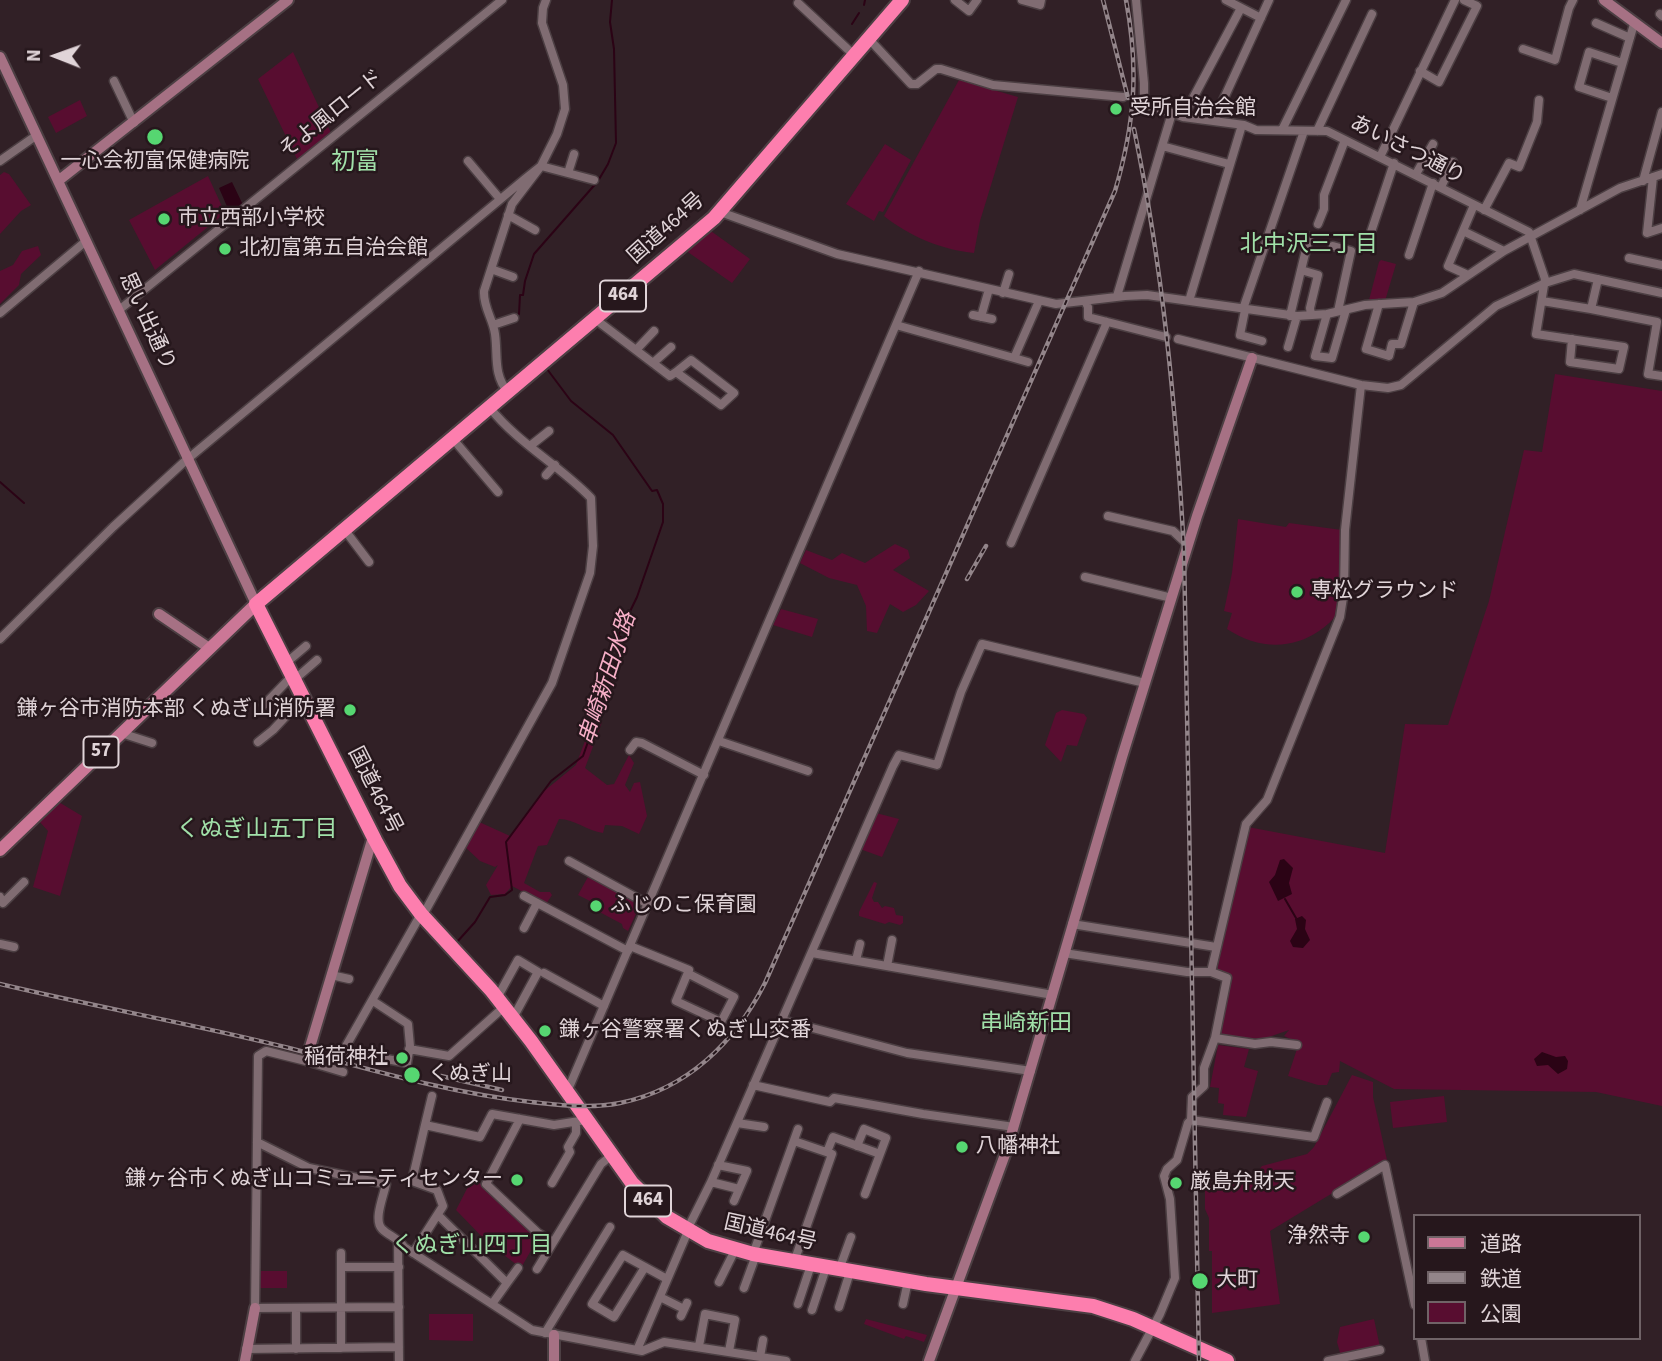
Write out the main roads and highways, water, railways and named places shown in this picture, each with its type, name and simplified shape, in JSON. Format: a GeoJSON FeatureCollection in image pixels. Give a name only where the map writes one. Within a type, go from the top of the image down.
{"type":"FeatureCollection","features":[{"type":"Feature","properties":{"kind":"highway","name":"国道464号"},"geometry":{"type":"LineString","coordinates":[[902,0],[721,209],[678,249],[256,604],[400,886],[422,915],[505,1008],[567,1092],[581,1122],[612,1155],[642,1194],[667,1217],[708,1241],[755,1255],[908,1282],[1082,1304],[1119,1314],[1227,1361]]}},
{"type":"Feature","properties":{"kind":"main road","name":"57"},"geometry":{"type":"LineString","coordinates":[[0,849],[256,604]]}},
{"type":"Feature","properties":{"kind":"waterway","name":"串崎新田水路"},"geometry":{"type":"LineString","coordinates":[[519,314],[520,295],[523,295],[534,254],[598,181],[616,143],[614,49],[610,22],[612,0]]}},
{"type":"Feature","properties":{"kind":"waterway"},"geometry":{"type":"LineString","coordinates":[[864,5],[865,0]]}},
{"type":"Feature","properties":{"kind":"waterway"},"geometry":{"type":"LineString","coordinates":[[852,24],[859,13]]}},
{"type":"Feature","properties":{"kind":"waterway","name":"串崎新田水路"},"geometry":{"type":"LineString","coordinates":[[457,942],[475,922],[490,897],[505,895],[512,890],[506,842],[551,781],[583,756],[624,639],[618,636],[637,597],[663,522],[663,504],[657,490],[652,491],[613,435],[571,401],[547,369]]}},
{"type":"Feature","properties":{"kind":"waterway"},"geometry":{"type":"LineString","coordinates":[[0,482],[24,503]]}},
{"type":"Feature","properties":{"kind":"waterway"},"geometry":{"type":"LineString","coordinates":[[1285,899],[1296,918]]}},
{"type":"Feature","properties":{"kind":"railway"},"geometry":{"type":"LineString","coordinates":[[1103,0],[1128,98]]}},
{"type":"Feature","properties":{"kind":"railway"},"geometry":{"type":"LineString","coordinates":[[0,984],[253,1039],[439,1086],[531,1102],[587,1106],[620,1103],[667,1087],[707,1060],[739,1025],[765,983],[1115,191],[1127,142],[1133,96],[1133,49],[1126,0]]}},
{"type":"Feature","properties":{"kind":"railway"},"geometry":{"type":"LineString","coordinates":[[1134,129],[1153,234],[1167,339],[1184,551],[1199,1361]]}},
{"type":"Feature","properties":{"kind":"railway"},"geometry":{"type":"LineString","coordinates":[[967,579],[986,546]]}},
{"type":"Feature","properties":{"kind":"railway"},"geometry":{"type":"LineString","coordinates":[[441,1076],[502,1090]]}},
{"type":"Feature","properties":{"kind":"place","name":"受所自治会館"},"geometry":{"type":"Point","coordinates":[1116,109]}},
{"type":"Feature","properties":{"kind":"place","name":"一心会初富保健病院"},"geometry":{"type":"Point","coordinates":[155,137]}},
{"type":"Feature","properties":{"kind":"place","name":"市立西部小学校"},"geometry":{"type":"Point","coordinates":[164,219]}},
{"type":"Feature","properties":{"kind":"place","name":"北初富第五自治会館"},"geometry":{"type":"Point","coordinates":[225,249]}},
{"type":"Feature","properties":{"kind":"place","name":"専松グラウンド"},"geometry":{"type":"Point","coordinates":[1297,592]}},
{"type":"Feature","properties":{"kind":"place","name":"鎌ヶ谷市消防本部 くぬぎ山消防署"},"geometry":{"type":"Point","coordinates":[350,710]}},
{"type":"Feature","properties":{"kind":"place","name":"ふじのこ保育園"},"geometry":{"type":"Point","coordinates":[596,906]}},
{"type":"Feature","properties":{"kind":"place","name":"鎌ヶ谷警察署くぬぎ山交番"},"geometry":{"type":"Point","coordinates":[545,1031]}},
{"type":"Feature","properties":{"kind":"place","name":"稲荷神社"},"geometry":{"type":"Point","coordinates":[402,1058]}},
{"type":"Feature","properties":{"kind":"place","name":"くぬぎ山"},"geometry":{"type":"Point","coordinates":[412,1075]}},
{"type":"Feature","properties":{"kind":"place","name":"八幡神社"},"geometry":{"type":"Point","coordinates":[962,1147]}},
{"type":"Feature","properties":{"kind":"place","name":"鎌ヶ谷市くぬぎ山コミュニティセンター"},"geometry":{"type":"Point","coordinates":[517,1180]}},
{"type":"Feature","properties":{"kind":"place","name":"厳島弁財天"},"geometry":{"type":"Point","coordinates":[1176,1183]}},
{"type":"Feature","properties":{"kind":"place","name":"浄然寺"},"geometry":{"type":"Point","coordinates":[1364,1237]}},
{"type":"Feature","properties":{"kind":"place","name":"大町"},"geometry":{"type":"Point","coordinates":[1200,1281]}},
{"type":"Feature","properties":{"kind":"district","name":"初富"},"geometry":{"type":"Point","coordinates":[355,164]}},
{"type":"Feature","properties":{"kind":"district","name":"北中沢三丁目"},"geometry":{"type":"Point","coordinates":[1309,246]}},
{"type":"Feature","properties":{"kind":"district","name":"くぬぎ山五丁目"},"geometry":{"type":"Point","coordinates":[257,831]}},
{"type":"Feature","properties":{"kind":"district","name":"串崎新田"},"geometry":{"type":"Point","coordinates":[1026,1025]}},
{"type":"Feature","properties":{"kind":"district","name":"くぬぎ山四丁目"},"geometry":{"type":"Point","coordinates":[472,1247]}}]}
